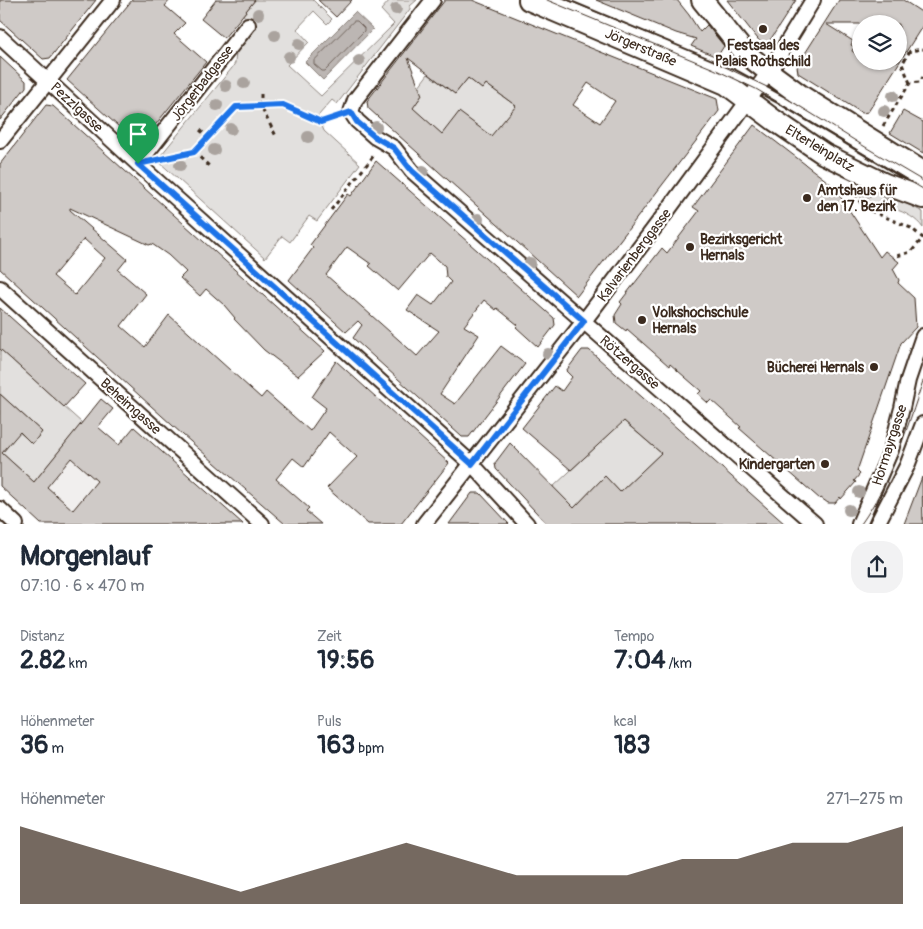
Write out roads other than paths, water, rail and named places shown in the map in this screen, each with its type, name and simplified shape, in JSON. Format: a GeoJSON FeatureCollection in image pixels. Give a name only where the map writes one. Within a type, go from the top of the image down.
{"type":"FeatureCollection","features":[{"type":"Feature","properties":{"kind":"main road","name":"Jörgerstraße"},"geometry":{"type":"LineString","coordinates":[[529,0],[726,84],[758,87]]}},
{"type":"Feature","properties":{"kind":"main road"},"geometry":{"type":"LineString","coordinates":[[702,0],[745,53],[758,87],[873,142],[923,172]]}},
{"type":"Feature","properties":{"kind":"main road","name":"Elterleinplatz"},"geometry":{"type":"LineString","coordinates":[[758,87],[824,154],[885,184],[923,198]]}},
{"type":"Feature","properties":{"kind":"street"},"geometry":{"type":"LineString","coordinates":[[0,141],[113,0]]}},
{"type":"Feature","properties":{"kind":"street","name":"Rötzergasse"},"geometry":{"type":"LineString","coordinates":[[433,0],[355,100],[351,112],[357,122],[375,137],[394,148],[412,171],[815,524]]}},
{"type":"Feature","properties":{"kind":"street","name":"Kalvarienberggasse"},"geometry":{"type":"LineString","coordinates":[[424,524],[584,321],[665,214],[758,87],[813,0]]}},
{"type":"Feature","properties":{"kind":"street","name":"Jörgerbadgasse"},"geometry":{"type":"LineString","coordinates":[[138,164],[248,25]]}},
{"type":"Feature","properties":{"kind":"street","name":"Pezzlgasse"},"geometry":{"type":"LineString","coordinates":[[0,37],[138,164],[472,464],[527,524]]}},
{"type":"Feature","properties":{"kind":"street"},"geometry":{"type":"LineString","coordinates":[[885,184],[923,205]]}},
{"type":"Feature","properties":{"kind":"street","name":"Beheimgasse"},"geometry":{"type":"LineString","coordinates":[[0,288],[262,524]]}},
{"type":"Feature","properties":{"kind":"street","name":"Hormayrgasse"},"geometry":{"type":"LineString","coordinates":[[859,524],[891,450],[908,380],[923,336]]}},
{"type":"Feature","properties":{"kind":"street","name":"Hormayrgasse"},"geometry":{"type":"LineString","coordinates":[[877,524],[907,466],[923,424]]}},
{"type":"Feature","properties":{"kind":"street"},"geometry":{"type":"LineString","coordinates":[[0,509],[16,524]]}},
{"type":"Feature","properties":{"kind":"lane"},"geometry":{"type":"LineString","coordinates":[[556,0],[732,73],[923,185]]}},
{"type":"Feature","properties":{"kind":"water"},"geometry":{"type":"Polygon","coordinates":[[[355,12],[373,29],[323,80],[305,62],[355,12]]]}},
{"type":"Feature","properties":{"kind":"tram line"},"geometry":{"type":"LineString","coordinates":[[547,0],[714,69],[756,89],[923,189]]}},
{"type":"Feature","properties":{"kind":"tram line"},"geometry":{"type":"LineString","coordinates":[[567,0],[669,42]]}},
{"type":"Feature","properties":{"kind":"tram line"},"geometry":{"type":"LineString","coordinates":[[719,64],[769,88]]}},
{"type":"Feature","properties":{"kind":"tram line"},"geometry":{"type":"LineString","coordinates":[[788,99],[923,181]]}},
{"type":"Feature","properties":{"kind":"tram line"},"geometry":{"type":"LineString","coordinates":[[861,524],[890,473],[923,381]]}},
{"type":"Feature","properties":{"kind":"place","name":"Festsaal des Palais Rothschild"},"geometry":{"type":"Point","coordinates":[763,29]}},
{"type":"Feature","properties":{"kind":"place","name":"Amtshaus für den 17. Bezirk"},"geometry":{"type":"Point","coordinates":[807,198]}},
{"type":"Feature","properties":{"kind":"place","name":"Bezirksgericht Hernals"},"geometry":{"type":"Point","coordinates":[690,247]}},
{"type":"Feature","properties":{"kind":"place","name":"Volkshochschule Hernals"},"geometry":{"type":"Point","coordinates":[642,320]}},
{"type":"Feature","properties":{"kind":"place","name":"Bücherei Hernals"},"geometry":{"type":"Point","coordinates":[874,367]}},
{"type":"Feature","properties":{"kind":"place","name":"Kindergarten"},"geometry":{"type":"Point","coordinates":[825,464]}}]}
